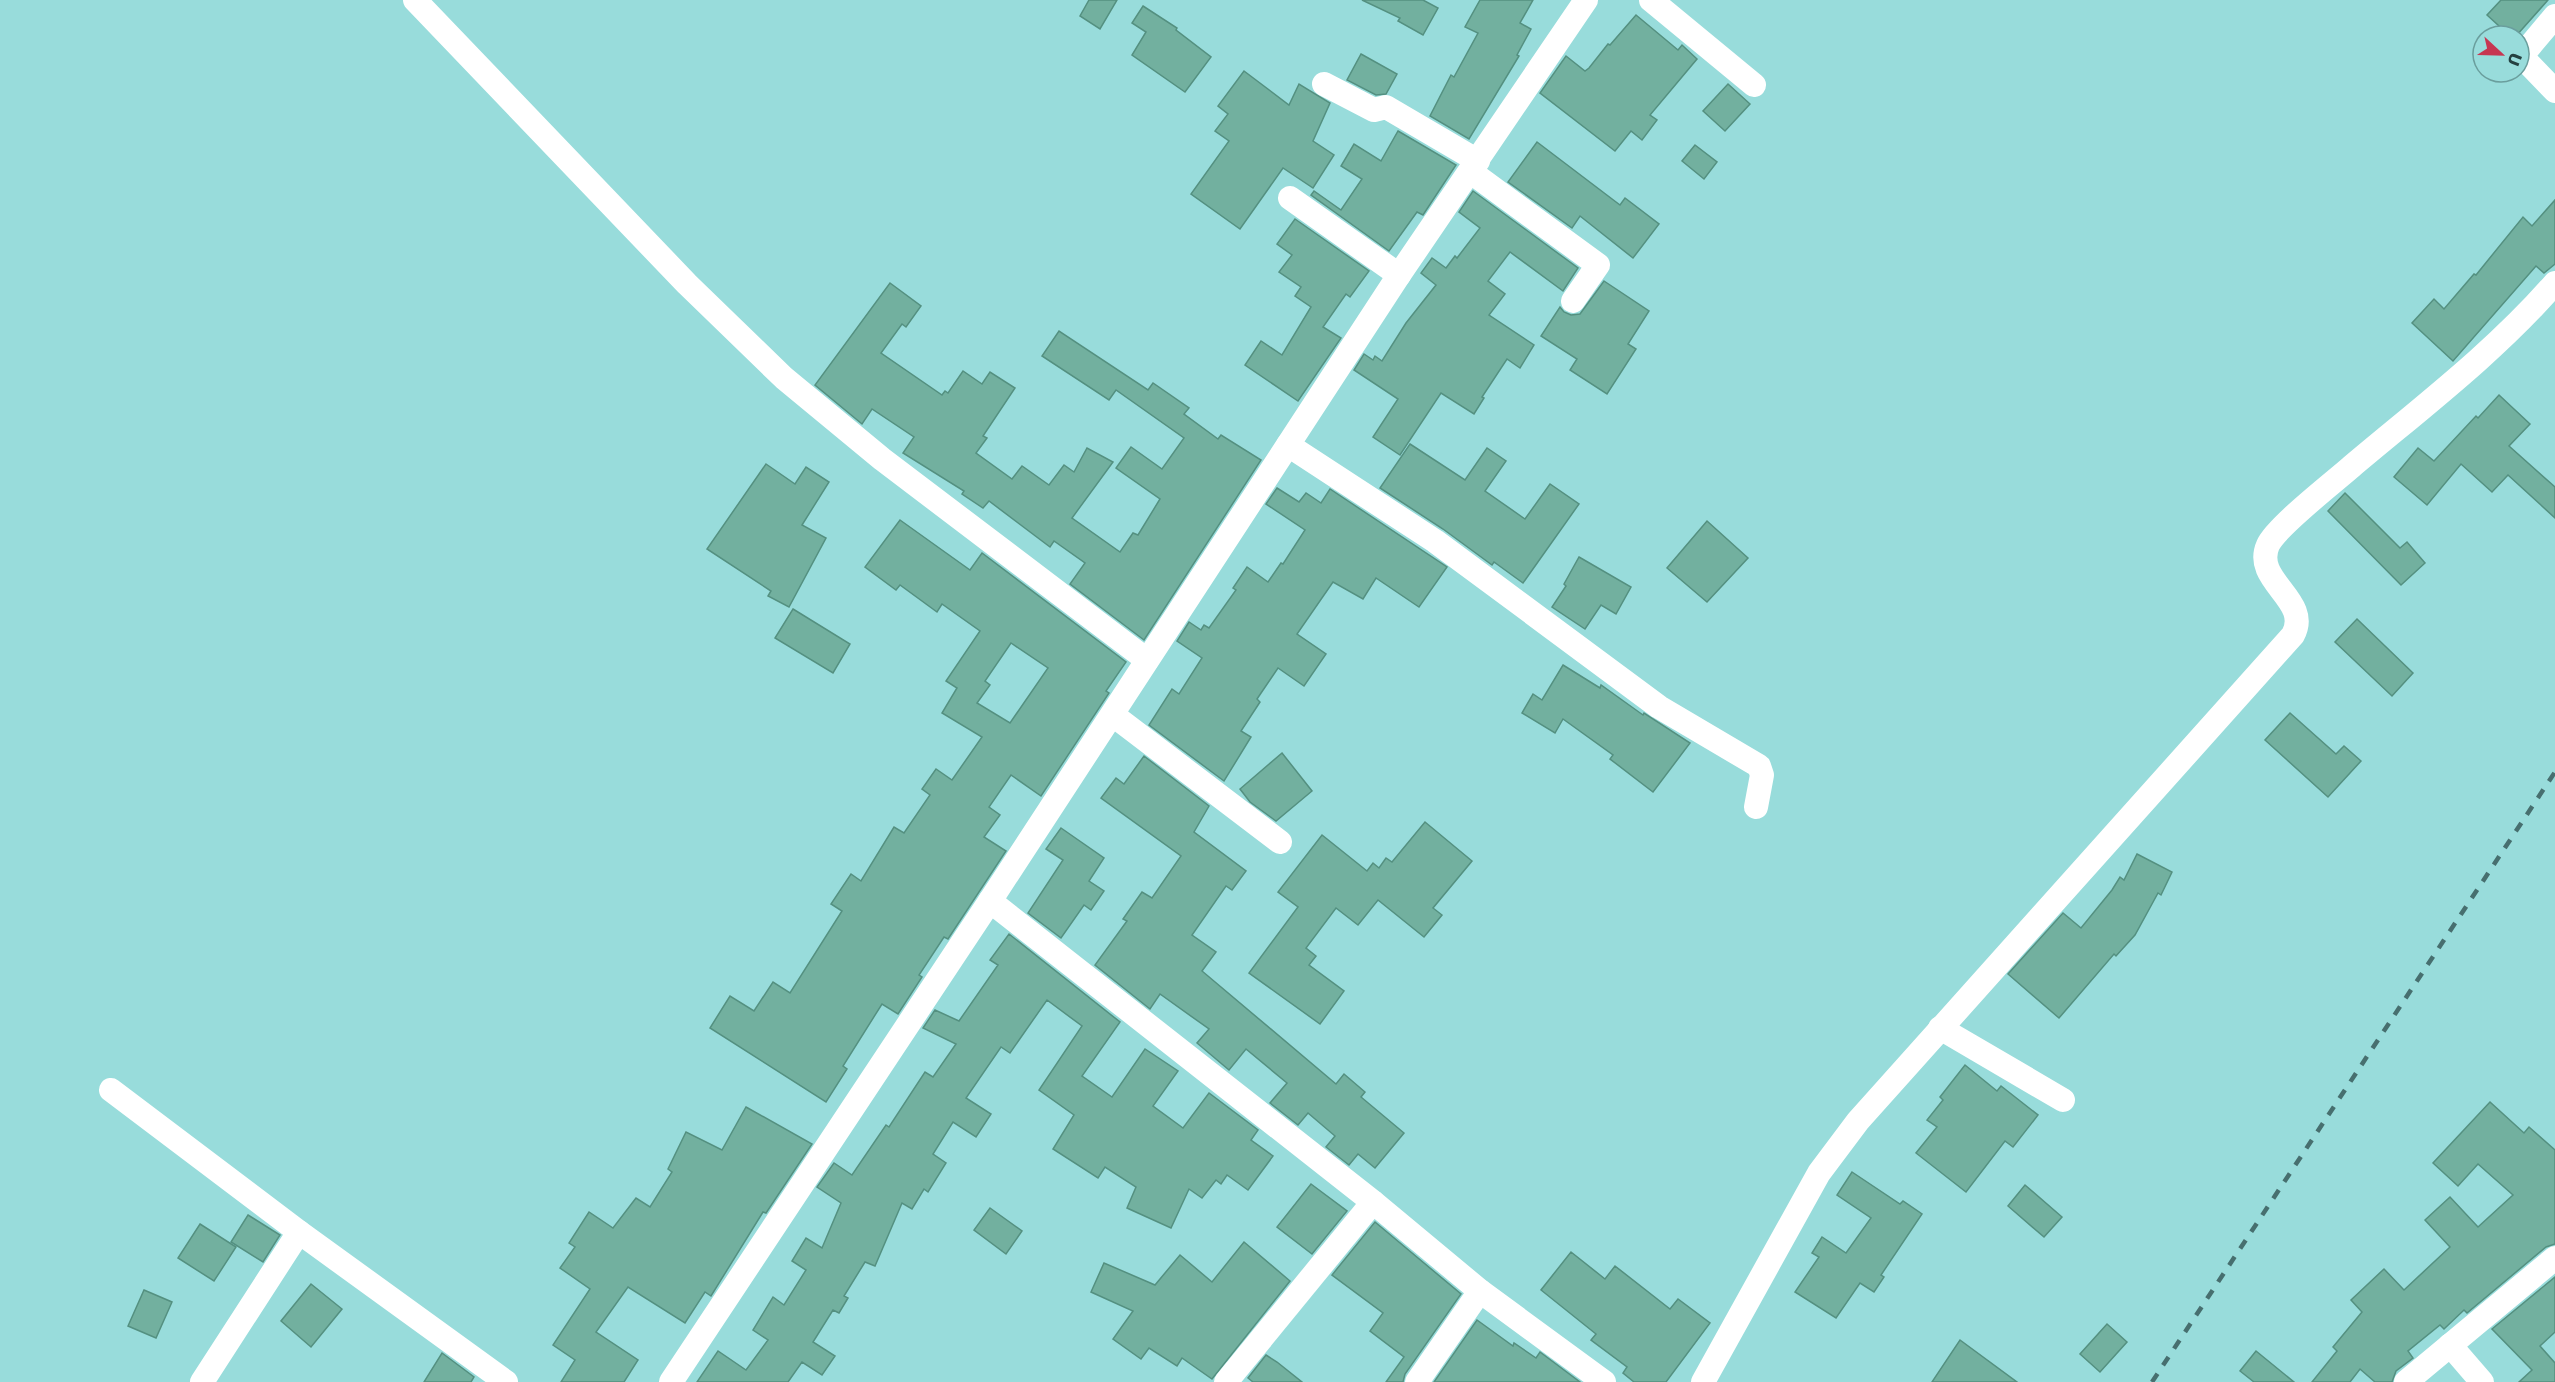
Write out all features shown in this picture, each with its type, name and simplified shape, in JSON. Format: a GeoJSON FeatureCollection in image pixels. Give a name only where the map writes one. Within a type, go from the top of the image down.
{"type":"FeatureCollection","features":[{"type":"Feature","properties":{"kind":"street"},"geometry":{"type":"LineString","coordinates":[[415,0],[687,284],[784,378],[882,459],[1147,660]]}},
{"type":"Feature","properties":{"kind":"street"},"geometry":{"type":"LineString","coordinates":[[671,1382],[1113,715],[1399,276],[1586,0]]}},
{"type":"Feature","properties":{"kind":"street"},"geometry":{"type":"LineString","coordinates":[[1651,0],[1754,85]]}},
{"type":"Feature","properties":{"kind":"street"},"geometry":{"type":"LineString","coordinates":[[2555,15],[2524,53],[2526,62],[2555,91]]}},
{"type":"Feature","properties":{"kind":"street"},"geometry":{"type":"LineString","coordinates":[[1324,84],[1374,110],[1386,107],[1474,166],[1598,265],[1573,301]]}},
{"type":"Feature","properties":{"kind":"street"},"geometry":{"type":"LineString","coordinates":[[1290,198],[1399,276]]}},
{"type":"Feature","properties":{"kind":"street"},"geometry":{"type":"LineString","coordinates":[[1703,1382],[1820,1173],[1858,1121],[2293,635],[2298,623],[2295,610],[2267,568],[2265,556],[2268,545],[2275,535],[2330,484],[2488,352],[2555,283]]}},
{"type":"Feature","properties":{"kind":"street"},"geometry":{"type":"LineString","coordinates":[[1288,445],[1435,541],[1659,707],[1759,766],[1762,775],[1756,807]]}},
{"type":"Feature","properties":{"kind":"street"},"geometry":{"type":"LineString","coordinates":[[1113,715],[1280,842]]}},
{"type":"Feature","properties":{"kind":"street"},"geometry":{"type":"LineString","coordinates":[[990,901],[1373,1202],[1480,1291],[1604,1382]]}},
{"type":"Feature","properties":{"kind":"street"},"geometry":{"type":"LineString","coordinates":[[1940,1028],[2063,1100]]}},
{"type":"Feature","properties":{"kind":"street"},"geometry":{"type":"LineString","coordinates":[[111,1090],[299,1232],[506,1382]]}},
{"type":"Feature","properties":{"kind":"street"},"geometry":{"type":"LineString","coordinates":[[1226,1382],[1373,1202]]}},
{"type":"Feature","properties":{"kind":"street"},"geometry":{"type":"LineString","coordinates":[[202,1382],[299,1232]]}},
{"type":"Feature","properties":{"kind":"street"},"geometry":{"type":"LineString","coordinates":[[2406,1382],[2555,1258]]}},
{"type":"Feature","properties":{"kind":"street"},"geometry":{"type":"LineString","coordinates":[[1417,1382],[1480,1291]]}},
{"type":"Feature","properties":{"kind":"street"},"geometry":{"type":"LineString","coordinates":[[2450,1345],[2482,1382]]}},
{"type":"Feature","properties":{"kind":"building"},"geometry":{"type":"Polygon","coordinates":[[[1089,0],[1117,0],[1100,29],[1080,16],[1089,0]]]}},
{"type":"Feature","properties":{"kind":"building"},"geometry":{"type":"Polygon","coordinates":[[[1362,0],[1423,0],[1438,8],[1423,35],[1398,21],[1400,18],[1362,0]]]}},
{"type":"Feature","properties":{"kind":"building"},"geometry":{"type":"Polygon","coordinates":[[[1480,0],[1533,0],[1520,23],[1531,29],[1517,55],[1519,56],[1469,139],[1430,116],[1451,75],[1454,77],[1478,33],[1465,27],[1480,0]]]}},
{"type":"Feature","properties":{"kind":"building"},"geometry":{"type":"Polygon","coordinates":[[[2501,0],[2548,0],[2527,24],[2497,24],[2487,15],[2501,0]]]}},
{"type":"Feature","properties":{"kind":"building"},"geometry":{"type":"Polygon","coordinates":[[[1143,6],[1177,28],[1176,30],[1211,57],[1185,92],[1132,55],[1146,32],[1132,23],[1143,6]]]}},
{"type":"Feature","properties":{"kind":"building"},"geometry":{"type":"Polygon","coordinates":[[[1636,15],[1678,50],[1682,45],[1697,59],[1650,115],[1657,120],[1642,140],[1631,131],[1615,151],[1540,93],[1566,56],[1585,71],[1636,15]]]}},
{"type":"Feature","properties":{"kind":"building"},"geometry":{"type":"Polygon","coordinates":[[[1361,54],[1397,74],[1386,94],[1376,95],[1347,80],[1361,54]]]}},
{"type":"Feature","properties":{"kind":"building"},"geometry":{"type":"Polygon","coordinates":[[[1244,71],[1289,105],[1299,84],[1330,103],[1313,141],[1334,155],[1313,188],[1283,168],[1240,229],[1191,194],[1229,141],[1215,131],[1228,114],[1218,106],[1244,71]]]}},
{"type":"Feature","properties":{"kind":"building"},"geometry":{"type":"Polygon","coordinates":[[[1728,84],[1750,104],[1725,131],[1703,111],[1728,84]]]}},
{"type":"Feature","properties":{"kind":"building"},"geometry":{"type":"Polygon","coordinates":[[[1398,131],[1456,165],[1423,215],[1417,212],[1389,251],[1311,195],[1314,191],[1341,210],[1362,179],[1341,166],[1354,144],[1381,161],[1398,131]]]}},
{"type":"Feature","properties":{"kind":"building"},"geometry":{"type":"Polygon","coordinates":[[[1537,142],[1620,205],[1625,198],[1659,224],[1633,258],[1580,216],[1572,228],[1508,182],[1537,142]]]}},
{"type":"Feature","properties":{"kind":"building"},"geometry":{"type":"Polygon","coordinates":[[[1695,145],[1717,162],[1704,179],[1682,161],[1695,145]]]}},
{"type":"Feature","properties":{"kind":"building"},"geometry":{"type":"Polygon","coordinates":[[[1473,191],[1578,268],[1563,291],[1510,252],[1488,281],[1505,294],[1489,315],[1534,345],[1520,368],[1507,359],[1482,397],[1484,398],[1474,414],[1441,393],[1400,455],[1373,437],[1398,399],[1354,370],[1364,354],[1373,360],[1375,356],[1382,361],[1406,323],[1436,285],[1421,273],[1432,258],[1446,268],[1455,256],[1457,258],[1480,228],[1459,212],[1473,191]]]}},
{"type":"Feature","properties":{"kind":"building"},"geometry":{"type":"Polygon","coordinates":[[[2555,200],[2555,264],[2544,273],[2536,266],[2453,361],[2412,323],[2434,299],[2444,309],[2474,274],[2476,275],[2523,217],[2532,226],[2555,200]]]}},
{"type":"Feature","properties":{"kind":"building"},"geometry":{"type":"Polygon","coordinates":[[[1295,219],[1369,271],[1350,297],[1346,294],[1323,327],[1341,338],[1298,401],[1245,365],[1261,341],[1282,355],[1311,307],[1295,296],[1301,287],[1279,272],[1292,255],[1277,244],[1295,219]]]}},
{"type":"Feature","properties":{"kind":"building"},"geometry":{"type":"Polygon","coordinates":[[[1604,281],[1649,311],[1628,344],[1636,349],[1607,394],[1570,370],[1577,359],[1541,336],[1560,307],[1571,315],[1580,314],[1604,281]]]}},
{"type":"Feature","properties":{"kind":"building"},"geometry":{"type":"Polygon","coordinates":[[[890,283],[921,306],[906,327],[902,324],[881,353],[942,395],[945,391],[948,393],[963,371],[982,384],[990,372],[1015,388],[983,436],[987,438],[976,453],[1012,479],[1022,466],[1049,485],[1064,465],[1074,472],[1087,448],[1113,462],[1072,518],[1120,552],[1133,533],[1138,535],[1160,499],[1116,468],[1131,447],[1162,469],[1184,438],[1116,390],[1109,400],[1042,356],[1059,331],[1148,390],[1153,383],[1189,408],[1184,414],[1218,439],[1221,435],[1261,460],[1144,640],[1070,584],[1085,563],[1054,541],[1050,547],[989,501],[983,508],[962,494],[964,491],[903,453],[914,437],[872,409],[862,424],[815,385],[890,283]]]}},
{"type":"Feature","properties":{"kind":"building"},"geometry":{"type":"Polygon","coordinates":[[[2499,395],[2530,424],[2509,446],[2555,487],[2555,518],[2508,475],[2492,492],[2461,464],[2427,505],[2394,477],[2418,448],[2434,461],[2499,395]]]}},
{"type":"Feature","properties":{"kind":"building"},"geometry":{"type":"Polygon","coordinates":[[[1410,444],[1465,480],[1487,448],[1506,461],[1485,491],[1525,519],[1550,484],[1579,504],[1523,583],[1494,562],[1492,565],[1443,529],[1380,488],[1410,444]]]}},
{"type":"Feature","properties":{"kind":"building"},"geometry":{"type":"Polygon","coordinates":[[[766,464],[795,484],[806,467],[829,482],[802,525],[826,538],[789,607],[768,596],[771,591],[707,549],[766,464]]]}},
{"type":"Feature","properties":{"kind":"building"},"geometry":{"type":"Polygon","coordinates":[[[1277,488],[1299,502],[1306,493],[1321,503],[1330,489],[1447,567],[1419,607],[1376,578],[1363,599],[1333,582],[1297,634],[1326,654],[1304,686],[1278,668],[1257,699],[1260,702],[1241,731],[1251,737],[1224,781],[1149,725],[1172,689],[1179,694],[1202,658],[1177,641],[1189,622],[1201,630],[1204,625],[1209,628],[1236,590],[1233,588],[1247,567],[1268,582],[1305,530],[1266,504],[1277,488]]]}},
{"type":"Feature","properties":{"kind":"building"},"geometry":{"type":"Polygon","coordinates":[[[2345,493],[2400,548],[2407,542],[2425,563],[2401,585],[2328,511],[2345,493]]]}},
{"type":"Feature","properties":{"kind":"building"},"geometry":{"type":"Polygon","coordinates":[[[900,520],[970,570],[982,553],[1126,662],[1106,691],[1109,693],[1041,796],[1011,775],[989,807],[1000,815],[984,837],[1006,851],[948,939],[944,937],[919,975],[922,977],[898,1014],[882,1004],[843,1066],[847,1069],[826,1102],[710,1028],[730,996],[754,1011],[773,982],[790,993],[842,911],[831,904],[851,874],[861,881],[894,827],[904,833],[930,795],[922,789],[936,769],[952,780],[982,737],[942,713],[957,688],[946,681],[980,631],[942,604],[937,612],[900,585],[896,590],[865,567],[900,520]],[[1011,643],[985,681],[990,685],[977,703],[1010,723],[1048,668],[1011,643]]]}},
{"type":"Feature","properties":{"kind":"building"},"geometry":{"type":"Polygon","coordinates":[[[1707,521],[1748,558],[1707,602],[1667,568],[1707,521]]]}},
{"type":"Feature","properties":{"kind":"building"},"geometry":{"type":"Polygon","coordinates":[[[1579,557],[1631,587],[1616,614],[1601,605],[1585,629],[1552,607],[1566,586],[1564,584],[1579,557]]]}},
{"type":"Feature","properties":{"kind":"building"},"geometry":{"type":"Polygon","coordinates":[[[793,609],[850,644],[833,673],[775,638],[793,609]]]}},
{"type":"Feature","properties":{"kind":"building"},"geometry":{"type":"Polygon","coordinates":[[[2357,619],[2413,673],[2392,696],[2335,642],[2357,619]]]}},
{"type":"Feature","properties":{"kind":"building"},"geometry":{"type":"Polygon","coordinates":[[[1563,665],[1600,688],[1601,685],[1643,715],[1644,713],[1690,743],[1653,792],[1610,759],[1613,755],[1563,719],[1555,733],[1522,713],[1533,694],[1542,700],[1563,665]]]}},
{"type":"Feature","properties":{"kind":"building"},"geometry":{"type":"Polygon","coordinates":[[[2290,713],[2336,754],[2344,746],[2361,761],[2328,797],[2265,740],[2290,713]]]}},
{"type":"Feature","properties":{"kind":"building"},"geometry":{"type":"Polygon","coordinates":[[[1282,753],[1312,791],[1276,821],[1250,802],[1240,789],[1282,753]]]}},
{"type":"Feature","properties":{"kind":"building"},"geometry":{"type":"Polygon","coordinates":[[[1144,756],[1209,806],[1194,832],[1246,871],[1232,890],[1226,886],[1192,935],[1216,952],[1202,971],[1336,1084],[1344,1074],[1365,1092],[1361,1097],[1404,1133],[1375,1168],[1358,1154],[1349,1165],[1326,1147],[1335,1136],[1308,1113],[1298,1125],[1270,1103],[1287,1083],[1246,1049],[1229,1070],[1197,1043],[1209,1029],[1160,994],[1150,1009],[1095,965],[1127,921],[1123,919],[1142,892],[1152,898],[1181,856],[1101,798],[1116,778],[1124,784],[1144,756]]]}},
{"type":"Feature","properties":{"kind":"building"},"geometry":{"type":"Polygon","coordinates":[[[1425,822],[1472,861],[1433,908],[1442,915],[1424,937],[1378,900],[1358,925],[1336,908],[1306,948],[1316,956],[1309,965],[1344,991],[1320,1024],[1249,973],[1298,907],[1278,892],[1322,835],[1367,871],[1373,863],[1379,868],[1386,858],[1392,862],[1425,822]]]}},
{"type":"Feature","properties":{"kind":"building"},"geometry":{"type":"Polygon","coordinates":[[[1061,828],[1104,858],[1089,881],[1104,891],[1091,910],[1084,905],[1061,938],[1028,913],[1063,860],[1046,849],[1061,828]]]}},
{"type":"Feature","properties":{"kind":"building"},"geometry":{"type":"Polygon","coordinates":[[[2137,854],[2172,872],[2161,895],[2158,893],[2135,935],[2116,956],[2114,954],[2059,1018],[2008,974],[2063,913],[2081,928],[2120,877],[2124,880],[2137,854]]]}},
{"type":"Feature","properties":{"kind":"building"},"geometry":{"type":"Polygon","coordinates":[[[1009,934],[1120,1022],[1082,1076],[1112,1097],[1145,1049],[1178,1071],[1153,1106],[1183,1128],[1209,1093],[1258,1130],[1251,1140],[1273,1156],[1248,1190],[1227,1175],[1221,1184],[1216,1180],[1202,1198],[1189,1189],[1171,1228],[1127,1208],[1136,1187],[1105,1167],[1098,1178],[1053,1149],[1074,1115],[1039,1090],[1082,1026],[1047,1000],[1010,1053],[1001,1047],[966,1098],[991,1114],[976,1137],[953,1122],[933,1154],[946,1163],[928,1192],[924,1189],[912,1209],[902,1203],[875,1266],[865,1262],[844,1296],[848,1298],[839,1313],[833,1310],[813,1342],[835,1356],[822,1375],[802,1362],[788,1382],[697,1382],[718,1351],[746,1370],[768,1340],[753,1330],[773,1297],[784,1305],[806,1270],[792,1261],[806,1238],[822,1248],[841,1203],[817,1187],[834,1163],[852,1175],[886,1125],[889,1127],[925,1072],[933,1077],[956,1044],[923,1028],[935,1010],[959,1021],[998,965],[990,960],[1009,934]]]}},
{"type":"Feature","properties":{"kind":"building"},"geometry":{"type":"Polygon","coordinates":[[[1965,1065],[1997,1091],[2001,1086],[2038,1115],[2013,1147],[2005,1141],[1966,1192],[1916,1153],[1937,1127],[1927,1120],[1943,1100],[1940,1097],[1965,1065]]]}},
{"type":"Feature","properties":{"kind":"building"},"geometry":{"type":"Polygon","coordinates":[[[2490,1102],[2524,1133],[2529,1127],[2555,1150],[2555,1244],[2546,1247],[2467,1313],[2464,1310],[2444,1329],[2440,1325],[2408,1351],[2413,1358],[2396,1371],[2392,1382],[2375,1382],[2360,1369],[2350,1382],[2312,1382],[2337,1351],[2333,1347],[2362,1312],[2351,1300],[2384,1269],[2404,1290],[2450,1247],[2425,1220],[2450,1197],[2478,1227],[2513,1195],[2478,1164],[2458,1186],[2433,1163],[2490,1102]]]}},
{"type":"Feature","properties":{"kind":"building"},"geometry":{"type":"Polygon","coordinates":[[[746,1107],[812,1144],[766,1213],[763,1212],[711,1296],[705,1292],[685,1323],[628,1287],[596,1332],[638,1360],[624,1382],[561,1382],[575,1360],[553,1345],[590,1289],[560,1268],[575,1247],[569,1243],[589,1212],[613,1228],[636,1198],[650,1207],[672,1172],[668,1169],[686,1132],[722,1150],[746,1107]]]}},
{"type":"Feature","properties":{"kind":"building"},"geometry":{"type":"Polygon","coordinates":[[[1852,1172],[1900,1204],[1903,1201],[1922,1214],[1881,1275],[1884,1277],[1874,1292],[1860,1283],[1836,1318],[1795,1292],[1819,1257],[1812,1253],[1822,1237],[1846,1253],[1871,1218],[1837,1195],[1852,1172]]]}},
{"type":"Feature","properties":{"kind":"building"},"geometry":{"type":"Polygon","coordinates":[[[1311,1184],[1347,1211],[1312,1254],[1277,1227],[1311,1184]]]}},
{"type":"Feature","properties":{"kind":"building"},"geometry":{"type":"Polygon","coordinates":[[[2025,1185],[2062,1217],[2044,1237],[2008,1206],[2025,1185]]]}},
{"type":"Feature","properties":{"kind":"building"},"geometry":{"type":"Polygon","coordinates":[[[990,1208],[1022,1231],[1006,1254],[974,1230],[990,1208]]]}},
{"type":"Feature","properties":{"kind":"building"},"geometry":{"type":"Polygon","coordinates":[[[248,1215],[280,1235],[263,1262],[231,1242],[248,1215]]]}},
{"type":"Feature","properties":{"kind":"building"},"geometry":{"type":"Polygon","coordinates":[[[1375,1222],[1461,1294],[1405,1374],[1403,1382],[1386,1382],[1404,1357],[1370,1331],[1383,1313],[1332,1275],[1375,1222]]]}},
{"type":"Feature","properties":{"kind":"building"},"geometry":{"type":"Polygon","coordinates":[[[200,1224],[236,1247],[214,1281],[178,1258],[200,1224]]]}},
{"type":"Feature","properties":{"kind":"building"},"geometry":{"type":"Polygon","coordinates":[[[1244,1242],[1290,1281],[1212,1379],[1182,1358],[1177,1366],[1149,1348],[1141,1359],[1113,1339],[1133,1311],[1091,1292],[1104,1263],[1155,1285],[1180,1255],[1212,1282],[1244,1242]]]}},
{"type":"Feature","properties":{"kind":"building"},"geometry":{"type":"Polygon","coordinates":[[[1571,1252],[1605,1279],[1615,1266],[1670,1309],[1678,1299],[1710,1323],[1666,1382],[1634,1382],[1623,1373],[1627,1367],[1591,1340],[1596,1334],[1541,1290],[1571,1252]]]}},
{"type":"Feature","properties":{"kind":"building"},"geometry":{"type":"Polygon","coordinates":[[[2555,1277],[2555,1332],[2540,1346],[2555,1363],[2555,1382],[2519,1382],[2532,1370],[2492,1329],[2555,1277]]]}},
{"type":"Feature","properties":{"kind":"building"},"geometry":{"type":"Polygon","coordinates":[[[311,1284],[342,1309],[311,1347],[281,1321],[311,1284]]]}},
{"type":"Feature","properties":{"kind":"building"},"geometry":{"type":"Polygon","coordinates":[[[144,1290],[172,1302],[156,1338],[128,1326],[144,1290]]]}},
{"type":"Feature","properties":{"kind":"building"},"geometry":{"type":"Polygon","coordinates":[[[1477,1320],[1513,1346],[1514,1343],[1536,1358],[1540,1352],[1580,1382],[1434,1382],[1477,1320]]]}},
{"type":"Feature","properties":{"kind":"building"},"geometry":{"type":"Polygon","coordinates":[[[2107,1324],[2127,1342],[2100,1372],[2080,1354],[2107,1324]]]}},
{"type":"Feature","properties":{"kind":"building"},"geometry":{"type":"Polygon","coordinates":[[[1960,1340],[2017,1382],[1932,1382],[1960,1340]]]}},
{"type":"Feature","properties":{"kind":"building"},"geometry":{"type":"Polygon","coordinates":[[[2256,1351],[2294,1382],[2254,1382],[2240,1371],[2256,1351]]]}},
{"type":"Feature","properties":{"kind":"building"},"geometry":{"type":"Polygon","coordinates":[[[442,1353],[474,1377],[471,1382],[424,1382],[442,1353]]]}},
{"type":"Feature","properties":{"kind":"building"},"geometry":{"type":"Polygon","coordinates":[[[1266,1355],[1302,1382],[1253,1382],[1248,1378],[1266,1355]]]}},
{"type":"Feature","properties":{"kind":"railway"},"geometry":{"type":"LineString","coordinates":[[2152,1382],[2555,772]]}}]}
